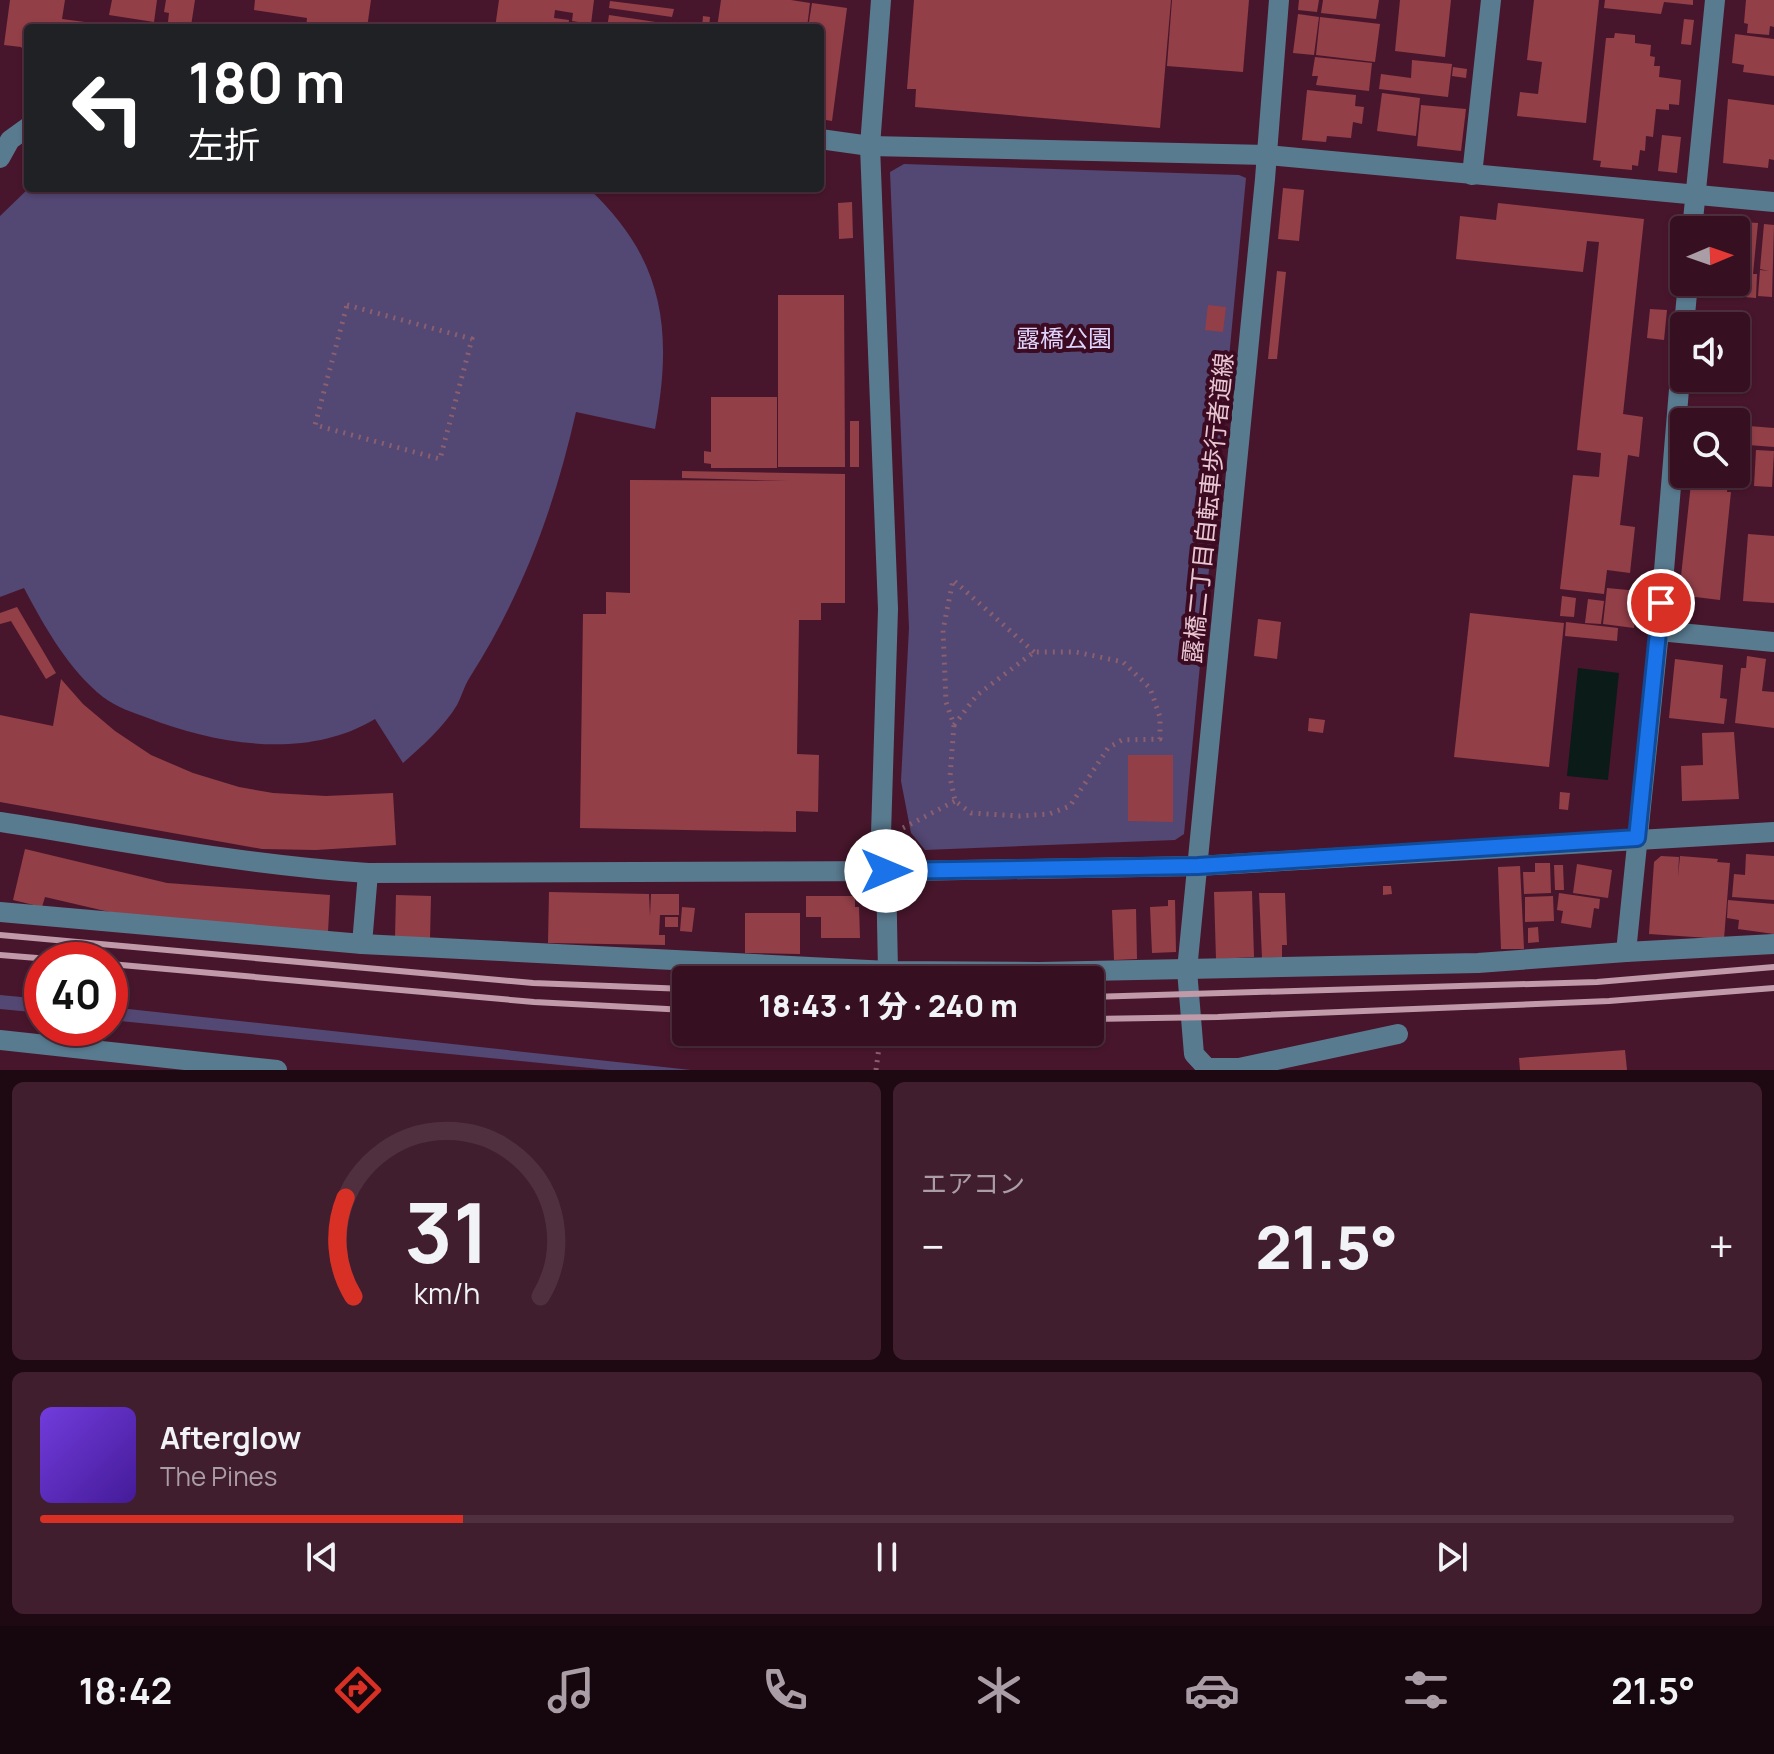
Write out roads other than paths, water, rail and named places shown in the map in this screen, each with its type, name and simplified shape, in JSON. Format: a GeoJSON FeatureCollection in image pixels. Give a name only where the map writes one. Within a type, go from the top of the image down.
{"type":"FeatureCollection","features":[{"type":"Feature","properties":{"kind":"street"},"geometry":{"type":"LineString","coordinates":[[881,0],[870,146],[888,609],[881,834],[886,871],[888,966]]}},
{"type":"Feature","properties":{"kind":"street","name":"露橋二丁目自転車歩行者道線"},"geometry":{"type":"LineString","coordinates":[[1279,0],[1267,155],[1187,970],[1194,1054],[1207,1068],[1239,1068],[1398,1034]]}},
{"type":"Feature","properties":{"kind":"street"},"geometry":{"type":"LineString","coordinates":[[1472,175],[1491,0]]}},
{"type":"Feature","properties":{"kind":"street"},"geometry":{"type":"LineString","coordinates":[[1693,216],[1715,0]]}},
{"type":"Feature","properties":{"kind":"street"},"geometry":{"type":"LineString","coordinates":[[0,158],[5,138],[24,129]]}},
{"type":"Feature","properties":{"kind":"street"},"geometry":{"type":"LineString","coordinates":[[824,140],[870,146],[1267,155],[1774,202]]}},
{"type":"Feature","properties":{"kind":"street"},"geometry":{"type":"LineString","coordinates":[[1626,952],[1659,631],[1679,392]]}},
{"type":"Feature","properties":{"kind":"street"},"geometry":{"type":"LineString","coordinates":[[1659,631],[1774,642]]}},
{"type":"Feature","properties":{"kind":"street"},"geometry":{"type":"LineString","coordinates":[[0,822],[243,860],[368,873],[1198,866],[1774,832]]}},
{"type":"Feature","properties":{"kind":"street"},"geometry":{"type":"LineString","coordinates":[[362,944],[368,873]]}},
{"type":"Feature","properties":{"kind":"street"},"geometry":{"type":"LineString","coordinates":[[0,912],[362,944],[791,966]]}},
{"type":"Feature","properties":{"kind":"street"},"geometry":{"type":"LineString","coordinates":[[1104,970],[1478,963],[1774,944]]}},
{"type":"Feature","properties":{"kind":"street"},"geometry":{"type":"LineString","coordinates":[[0,1040],[152,1063],[277,1070]]}},
{"type":"Feature","properties":{"kind":"railway"},"geometry":{"type":"LineString","coordinates":[[0,935],[533,983],[672,988]]}},
{"type":"Feature","properties":{"kind":"railway"},"geometry":{"type":"LineString","coordinates":[[0,955],[24,957]]}},
{"type":"Feature","properties":{"kind":"railway"},"geometry":{"type":"LineString","coordinates":[[128,966],[534,1002],[672,1009]]}},
{"type":"Feature","properties":{"kind":"railway"},"geometry":{"type":"LineString","coordinates":[[1104,997],[1597,982],[1774,967]]}},
{"type":"Feature","properties":{"kind":"railway"},"geometry":{"type":"LineString","coordinates":[[1104,1019],[1609,1001],[1774,988]]}},
{"type":"Feature","properties":{"kind":"park label","name":"露橋公園"},"geometry":{"type":"Point","coordinates":[1064,337]}}]}
